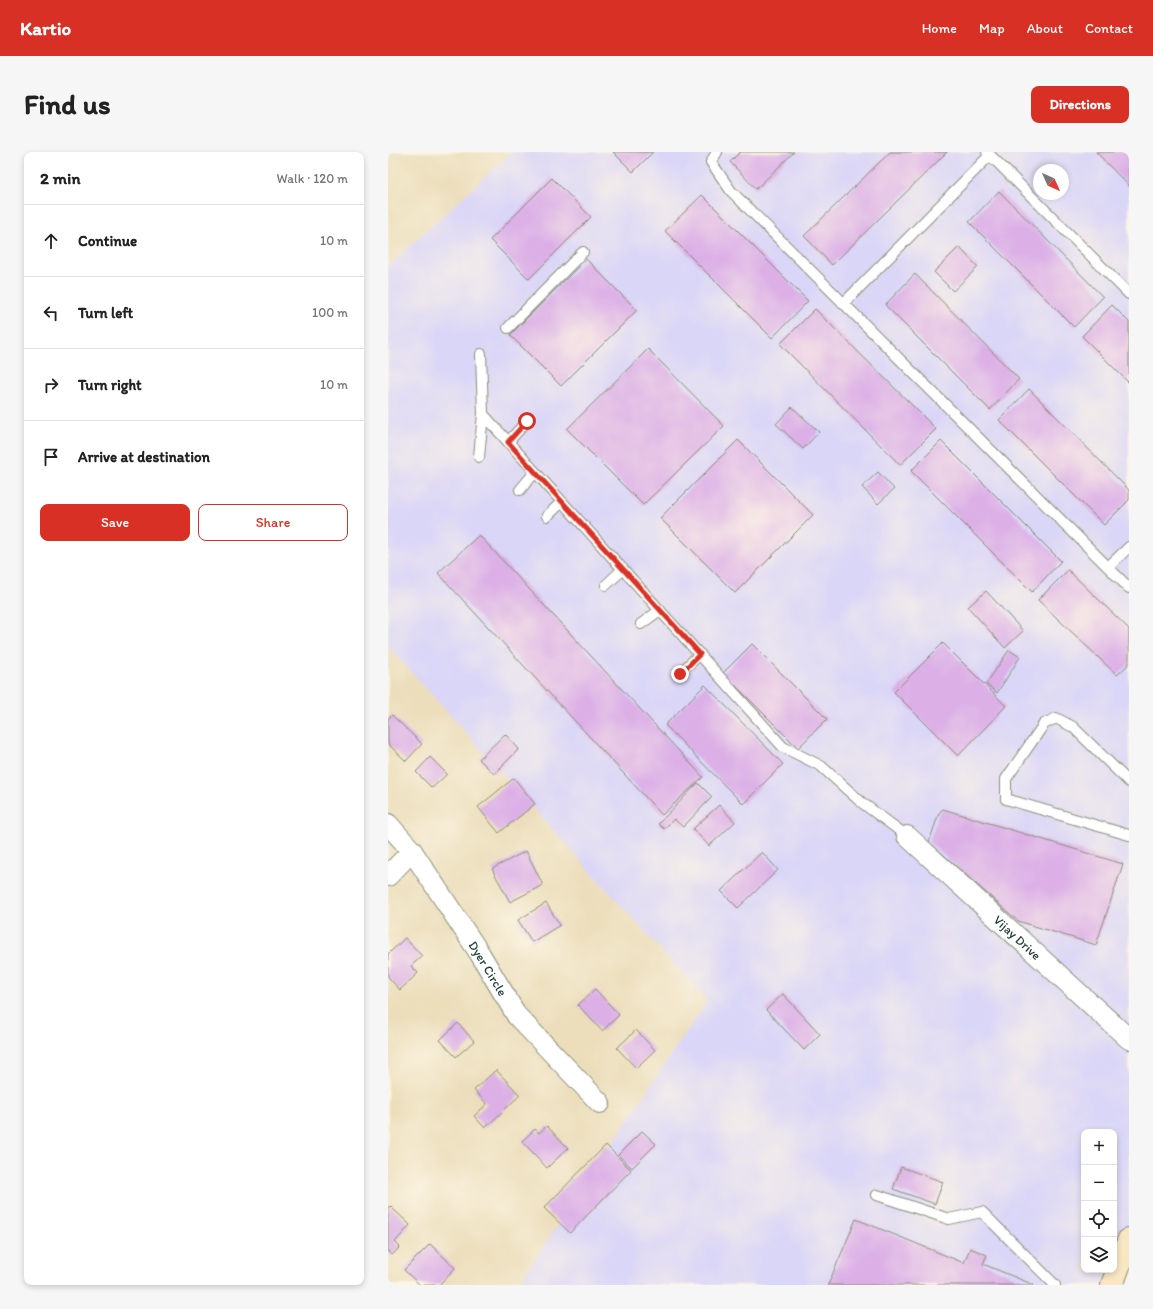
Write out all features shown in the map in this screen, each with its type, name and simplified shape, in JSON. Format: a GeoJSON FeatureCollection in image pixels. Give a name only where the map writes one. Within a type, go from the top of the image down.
{"type":"FeatureCollection","features":[{"type":"Feature","properties":{"kind":"street","name":"Dyer Circle"},"geometry":{"type":"LineString","coordinates":[[388,824],[412,851],[480,954],[517,1016],[600,1103]]}},
{"type":"Feature","properties":{"kind":"street","name":"Vijay Drive"},"geometry":{"type":"LineString","coordinates":[[907,836],[1129,1039]]}},
{"type":"Feature","properties":{"kind":"street"},"geometry":{"type":"LineString","coordinates":[[388,876],[412,851]]}},
{"type":"Feature","properties":{"kind":"street"},"geometry":{"type":"LineString","coordinates":[[1112,1285],[1129,1239]]}},
{"type":"Feature","properties":{"kind":"lane"},"geometry":{"type":"LineString","coordinates":[[717,152],[711,162],[730,191],[1109,566],[1129,588]]}},
{"type":"Feature","properties":{"kind":"lane"},"geometry":{"type":"LineString","coordinates":[[843,304],[989,154],[1129,294]]}},
{"type":"Feature","properties":{"kind":"lane"},"geometry":{"type":"LineString","coordinates":[[508,328],[584,252]]}},
{"type":"Feature","properties":{"kind":"lane"},"geometry":{"type":"LineString","coordinates":[[479,457],[483,414],[481,354]]}},
{"type":"Feature","properties":{"kind":"lane"},"geometry":{"type":"LineString","coordinates":[[483,414],[783,746],[821,766],[861,802],[907,836]]}},
{"type":"Feature","properties":{"kind":"lane"},"geometry":{"type":"LineString","coordinates":[[508,442],[527,421]]}},
{"type":"Feature","properties":{"kind":"lane"},"geometry":{"type":"LineString","coordinates":[[520,490],[535,472]]}},
{"type":"Feature","properties":{"kind":"lane"},"geometry":{"type":"LineString","coordinates":[[547,516],[562,502]]}},
{"type":"Feature","properties":{"kind":"lane"},"geometry":{"type":"LineString","coordinates":[[1109,566],[1129,547]]}},
{"type":"Feature","properties":{"kind":"lane"},"geometry":{"type":"LineString","coordinates":[[606,585],[623,569]]}},
{"type":"Feature","properties":{"kind":"lane"},"geometry":{"type":"LineString","coordinates":[[641,624],[660,610]]}},
{"type":"Feature","properties":{"kind":"lane"},"geometry":{"type":"LineString","coordinates":[[680,674],[700,654]]}},
{"type":"Feature","properties":{"kind":"lane"},"geometry":{"type":"LineString","coordinates":[[1129,782],[1073,726],[1056,718],[1044,724],[1006,779],[1006,799],[1129,835]]}},
{"type":"Feature","properties":{"kind":"lane"},"geometry":{"type":"LineString","coordinates":[[877,1195],[949,1219],[982,1212],[1055,1285]]}},
{"type":"Feature","properties":{"kind":"shaded area"},"geometry":{"type":"Polygon","coordinates":[[[512,152],[1129,152],[1129,1285],[531,1285],[523,1277],[707,1001],[388,646],[388,266],[512,152]]]}},
{"type":"Feature","properties":{"kind":"building"},"geometry":{"type":"Polygon","coordinates":[[[613,152],[653,152],[633,172],[613,152]]]}},
{"type":"Feature","properties":{"kind":"building"},"geometry":{"type":"Polygon","coordinates":[[[740,152],[794,152],[756,189],[730,162],[740,152]]]}},
{"type":"Feature","properties":{"kind":"building"},"geometry":{"type":"Polygon","coordinates":[[[890,152],[947,152],[832,265],[804,236],[890,152]]]}},
{"type":"Feature","properties":{"kind":"building"},"geometry":{"type":"Polygon","coordinates":[[[1096,152],[1129,152],[1129,186],[1096,152]]]}},
{"type":"Feature","properties":{"kind":"building"},"geometry":{"type":"Polygon","coordinates":[[[552,178],[591,217],[529,279],[490,240],[552,178]]]}},
{"type":"Feature","properties":{"kind":"building"},"geometry":{"type":"Polygon","coordinates":[[[999,191],[1103,297],[1074,327],[969,222],[999,191]]]}},
{"type":"Feature","properties":{"kind":"building"},"geometry":{"type":"Polygon","coordinates":[[[702,195],[808,301],[772,338],[665,231],[702,195]]]}},
{"type":"Feature","properties":{"kind":"building"},"geometry":{"type":"Polygon","coordinates":[[[959,247],[978,267],[953,291],[934,272],[959,247]]]}},
{"type":"Feature","properties":{"kind":"building"},"geometry":{"type":"Polygon","coordinates":[[[586,259],[637,310],[561,386],[510,335],[586,259]]]}},
{"type":"Feature","properties":{"kind":"building"},"geometry":{"type":"Polygon","coordinates":[[[915,274],[1019,379],[990,410],[885,305],[915,274]]]}},
{"type":"Feature","properties":{"kind":"building"},"geometry":{"type":"Polygon","coordinates":[[[1112,305],[1129,322],[1129,383],[1082,336],[1112,305]]]}},
{"type":"Feature","properties":{"kind":"building"},"geometry":{"type":"Polygon","coordinates":[[[815,309],[936,429],[900,465],[780,344],[815,309]]]}},
{"type":"Feature","properties":{"kind":"building"},"geometry":{"type":"Polygon","coordinates":[[[648,349],[724,426],[643,505],[567,429],[648,349]]]}},
{"type":"Feature","properties":{"kind":"building"},"geometry":{"type":"Polygon","coordinates":[[[1029,389],[1129,490],[1129,500],[1104,525],[999,420],[1029,389]]]}},
{"type":"Feature","properties":{"kind":"building"},"geometry":{"type":"Polygon","coordinates":[[[792,407],[819,432],[803,449],[776,424],[792,407]]]}},
{"type":"Feature","properties":{"kind":"building"},"geometry":{"type":"Polygon","coordinates":[[[738,440],[813,515],[735,593],[660,518],[738,440]]]}},
{"type":"Feature","properties":{"kind":"building"},"geometry":{"type":"Polygon","coordinates":[[[941,441],[1061,561],[1032,592],[911,471],[941,441]]]}},
{"type":"Feature","properties":{"kind":"building"},"geometry":{"type":"Polygon","coordinates":[[[878,472],[894,489],[878,504],[862,487],[878,472]]]}},
{"type":"Feature","properties":{"kind":"building"},"geometry":{"type":"Polygon","coordinates":[[[479,535],[703,777],[662,815],[438,573],[479,535]]]}},
{"type":"Feature","properties":{"kind":"building"},"geometry":{"type":"Polygon","coordinates":[[[1068,570],[1129,629],[1129,664],[1117,675],[1038,600],[1068,570]]]}},
{"type":"Feature","properties":{"kind":"building"},"geometry":{"type":"Polygon","coordinates":[[[986,591],[1023,631],[1005,648],[968,607],[986,591]]]}},
{"type":"Feature","properties":{"kind":"building"},"geometry":{"type":"Polygon","coordinates":[[[943,643],[1006,706],[958,756],[894,692],[943,643]]]}},
{"type":"Feature","properties":{"kind":"building"},"geometry":{"type":"Polygon","coordinates":[[[752,644],[827,719],[798,748],[723,673],[752,644]]]}},
{"type":"Feature","properties":{"kind":"building"},"geometry":{"type":"Polygon","coordinates":[[[1009,650],[1020,657],[997,693],[986,684],[1009,650]]]}},
{"type":"Feature","properties":{"kind":"building"},"geometry":{"type":"Polygon","coordinates":[[[705,685],[783,764],[743,804],[665,725],[705,685]]]}},
{"type":"Feature","properties":{"kind":"building"},"geometry":{"type":"Polygon","coordinates":[[[392,715],[422,744],[406,761],[388,744],[388,719],[392,715]]]}},
{"type":"Feature","properties":{"kind":"building"},"geometry":{"type":"Polygon","coordinates":[[[505,734],[519,749],[494,774],[479,759],[505,734]]]}},
{"type":"Feature","properties":{"kind":"building"},"geometry":{"type":"Polygon","coordinates":[[[430,757],[447,774],[432,788],[416,772],[430,757]]]}},
{"type":"Feature","properties":{"kind":"building"},"geometry":{"type":"Polygon","coordinates":[[[514,778],[535,804],[499,833],[478,807],[514,778]]]}},
{"type":"Feature","properties":{"kind":"building"},"geometry":{"type":"Polygon","coordinates":[[[698,783],[712,797],[683,827],[674,819],[664,829],[658,824],[698,783]]]}},
{"type":"Feature","properties":{"kind":"building"},"geometry":{"type":"Polygon","coordinates":[[[719,805],[735,822],[709,846],[693,829],[719,805]]]}},
{"type":"Feature","properties":{"kind":"building"},"geometry":{"type":"Polygon","coordinates":[[[943,809],[1123,864],[1096,945],[1018,921],[929,842],[939,813],[943,809]]]}},
{"type":"Feature","properties":{"kind":"building"},"geometry":{"type":"Polygon","coordinates":[[[526,851],[543,885],[510,902],[492,869],[526,851]]]}},
{"type":"Feature","properties":{"kind":"building"},"geometry":{"type":"Polygon","coordinates":[[[762,852],[778,870],[738,908],[721,891],[762,852]]]}},
{"type":"Feature","properties":{"kind":"building"},"geometry":{"type":"Polygon","coordinates":[[[546,903],[560,925],[532,942],[518,920],[546,903]]]}},
{"type":"Feature","properties":{"kind":"building"},"geometry":{"type":"Polygon","coordinates":[[[405,938],[422,956],[411,966],[418,973],[400,990],[388,977],[388,954],[405,938]]]}},
{"type":"Feature","properties":{"kind":"building"},"geometry":{"type":"Polygon","coordinates":[[[595,989],[619,1015],[602,1031],[578,1005],[595,989]]]}},
{"type":"Feature","properties":{"kind":"building"},"geometry":{"type":"Polygon","coordinates":[[[783,994],[820,1034],[804,1050],[766,1010],[783,994]]]}},
{"type":"Feature","properties":{"kind":"building"},"geometry":{"type":"Polygon","coordinates":[[[458,1023],[474,1041],[456,1057],[440,1040],[458,1023]]]}},
{"type":"Feature","properties":{"kind":"building"},"geometry":{"type":"Polygon","coordinates":[[[636,1030],[655,1050],[636,1068],[617,1048],[636,1030]]]}},
{"type":"Feature","properties":{"kind":"building"},"geometry":{"type":"Polygon","coordinates":[[[496,1070],[520,1095],[485,1128],[474,1116],[487,1104],[474,1090],[496,1070]]]}},
{"type":"Feature","properties":{"kind":"building"},"geometry":{"type":"Polygon","coordinates":[[[547,1126],[568,1148],[547,1168],[522,1141],[535,1129],[539,1133],[547,1126]]]}},
{"type":"Feature","properties":{"kind":"building"},"geometry":{"type":"Polygon","coordinates":[[[642,1131],[656,1144],[632,1168],[618,1155],[642,1131]]]}},
{"type":"Feature","properties":{"kind":"building"},"geometry":{"type":"Polygon","coordinates":[[[606,1145],[631,1170],[570,1233],[544,1208],[606,1145]]]}},
{"type":"Feature","properties":{"kind":"building"},"geometry":{"type":"Polygon","coordinates":[[[901,1167],[943,1182],[935,1204],[893,1189],[901,1167]]]}},
{"type":"Feature","properties":{"kind":"building"},"geometry":{"type":"Polygon","coordinates":[[[390,1206],[410,1225],[395,1242],[400,1247],[392,1255],[388,1252],[388,1208],[390,1206]]]}},
{"type":"Feature","properties":{"kind":"building"},"geometry":{"type":"Polygon","coordinates":[[[856,1219],[964,1263],[970,1248],[987,1255],[983,1264],[1034,1285],[828,1285],[856,1219]]]}},
{"type":"Feature","properties":{"kind":"building"},"geometry":{"type":"Polygon","coordinates":[[[430,1244],[455,1268],[439,1285],[420,1285],[404,1270],[430,1244]]]}},
{"type":"Feature","properties":{"kind":"route"},"geometry":{"type":"LineString","coordinates":[[527,421],[508,442],[700,654],[680,674]]}}]}
